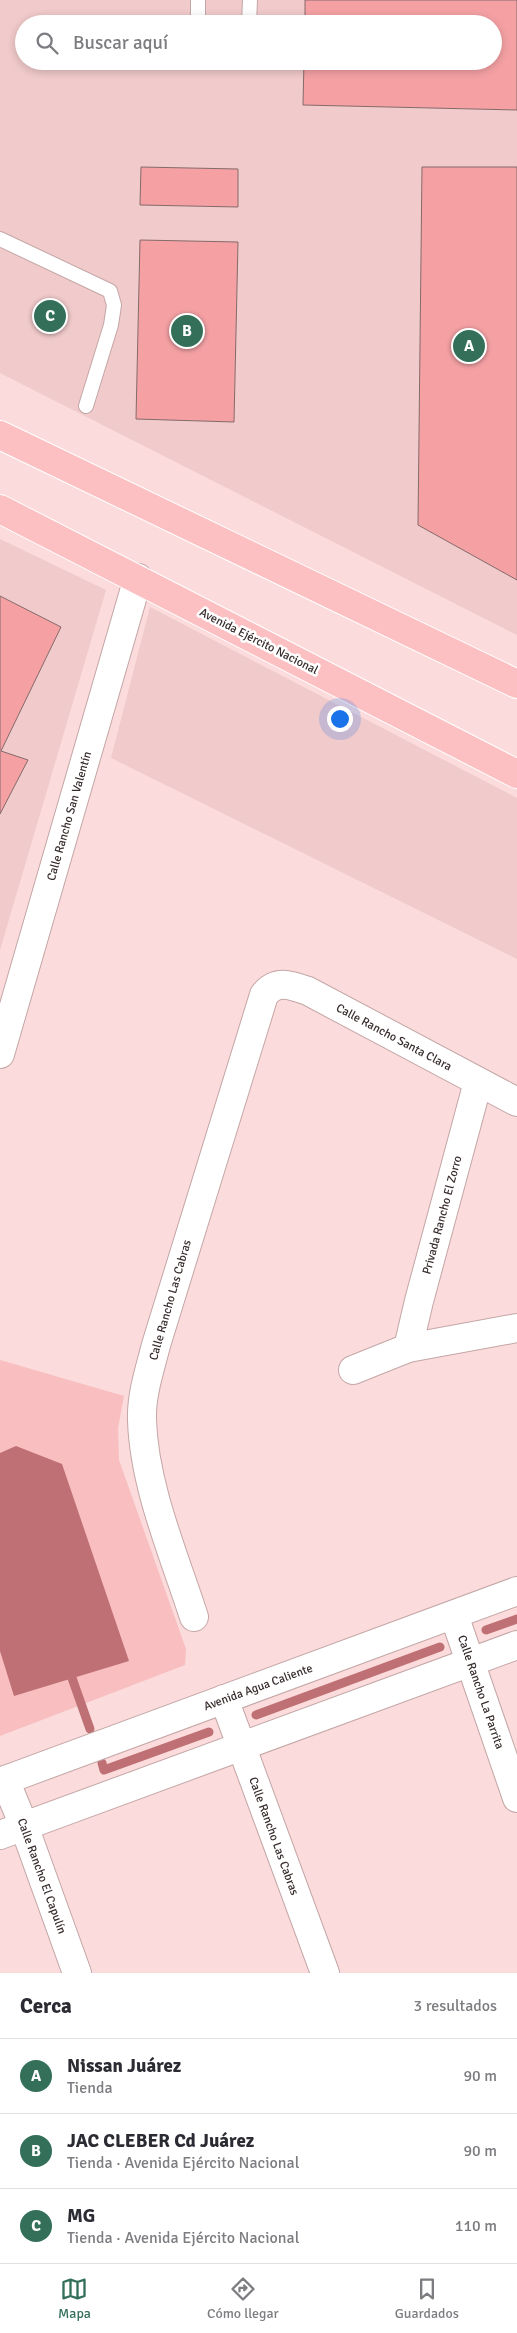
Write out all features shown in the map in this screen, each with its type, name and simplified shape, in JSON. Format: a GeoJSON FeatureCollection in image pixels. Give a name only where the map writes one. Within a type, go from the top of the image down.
{"type":"FeatureCollection","features":[{"type":"Feature","properties":{"kind":"main road"},"geometry":{"type":"LineString","coordinates":[[0,434],[517,684]]}},
{"type":"Feature","properties":{"kind":"main road","name":"Avenida Ejército Nacional"},"geometry":{"type":"LineString","coordinates":[[0,509],[138,578],[517,774]]}},
{"type":"Feature","properties":{"kind":"street","name":"Calle Rancho San Valentín"},"geometry":{"type":"LineString","coordinates":[[0,1054],[138,578]]}},
{"type":"Feature","properties":{"kind":"street","name":"Calle Rancho Santa Clara"},"geometry":{"type":"LineString","coordinates":[[269,989],[280,984],[292,985],[308,991],[517,1102]]}},
{"type":"Feature","properties":{"kind":"street","name":"Calle Rancho Las Cabras"},"geometry":{"type":"LineString","coordinates":[[194,1616],[152,1485],[142,1419],[144,1395],[156,1345],[252,1031],[261,1003],[269,989]]}},
{"type":"Feature","properties":{"kind":"street","name":"Privada Rancho El Zorro"},"geometry":{"type":"LineString","coordinates":[[408,1348],[478,1082]]}},
{"type":"Feature","properties":{"kind":"street"},"geometry":{"type":"LineString","coordinates":[[353,1370],[408,1348],[517,1328]]}},
{"type":"Feature","properties":{"kind":"street","name":"Avenida Agua Caliente"},"geometry":{"type":"LineString","coordinates":[[3,1781],[517,1591]]}},
{"type":"Feature","properties":{"kind":"street","name":"Calle Rancho La Parrita"},"geometry":{"type":"LineString","coordinates":[[454,1614],[517,1798]]}},
{"type":"Feature","properties":{"kind":"street"},"geometry":{"type":"LineString","coordinates":[[12,1831],[517,1646]]}},
{"type":"Feature","properties":{"kind":"street","name":"Calle Rancho Las Cabras"},"geometry":{"type":"LineString","coordinates":[[224,1699],[325,1973]]}},
{"type":"Feature","properties":{"kind":"street","name":"Calle Rancho El Capulín"},"geometry":{"type":"LineString","coordinates":[[3,1781],[12,1831],[77,1973]]}},
{"type":"Feature","properties":{"kind":"lane"},"geometry":{"type":"LineString","coordinates":[[198,0],[198,15]]}},
{"type":"Feature","properties":{"kind":"lane"},"geometry":{"type":"LineString","coordinates":[[249,15],[250,0]]}},
{"type":"Feature","properties":{"kind":"lane"},"geometry":{"type":"LineString","coordinates":[[0,240],[110,291],[114,305],[111,325],[86,406]]}},
{"type":"Feature","properties":{"kind":"shaded area"},"geometry":{"type":"Polygon","coordinates":[[[0,0],[517,0],[517,635],[0,373],[0,0]]]}},
{"type":"Feature","properties":{"kind":"shaded area"},"geometry":{"type":"Polygon","coordinates":[[[0,539],[106,590],[0,950],[0,539]]]}},
{"type":"Feature","properties":{"kind":"shaded area"},"geometry":{"type":"Polygon","coordinates":[[[150,607],[517,798],[517,959],[111,758],[150,607]]]}},
{"type":"Feature","properties":{"kind":"shaded area"},"geometry":{"type":"Polygon","coordinates":[[[0,1360],[124,1396],[118,1428],[119,1460],[186,1649],[185,1665],[0,1736],[0,1360]]]}},
{"type":"Feature","properties":{"kind":"shaded area"},"geometry":{"type":"Polygon","coordinates":[[[16,1446],[62,1464],[129,1661],[14,1696],[0,1651],[0,1453],[16,1446]]]}},
{"type":"Feature","properties":{"kind":"building"},"geometry":{"type":"Polygon","coordinates":[[[305,0],[517,0],[517,110],[303,105],[304,70],[502,70],[502,15],[305,15],[305,0]]]}},
{"type":"Feature","properties":{"kind":"building"},"geometry":{"type":"Polygon","coordinates":[[[141,167],[238,169],[238,207],[140,205],[141,167]]]}},
{"type":"Feature","properties":{"kind":"building"},"geometry":{"type":"Polygon","coordinates":[[[422,167],[517,167],[517,580],[418,525],[422,167]]]}},
{"type":"Feature","properties":{"kind":"building"},"geometry":{"type":"Polygon","coordinates":[[[140,240],[238,242],[234,422],[136,419],[140,240]]]}},
{"type":"Feature","properties":{"kind":"building"},"geometry":{"type":"Polygon","coordinates":[[[0,596],[61,627],[1,751],[28,760],[0,814],[0,596]]]}},
{"type":"Feature","properties":{"kind":"waterway"},"geometry":{"type":"LineString","coordinates":[[486,1630],[517,1619]]}},
{"type":"Feature","properties":{"kind":"waterway"},"geometry":{"type":"LineString","coordinates":[[256,1715],[440,1647]]}},
{"type":"Feature","properties":{"kind":"waterway"},"geometry":{"type":"LineString","coordinates":[[72,1678],[90,1729]]}},
{"type":"Feature","properties":{"kind":"waterway"},"geometry":{"type":"LineString","coordinates":[[102,1763],[104,1770],[209,1732]]}},
{"type":"Feature","properties":{"kind":"place","name":"MG"},"geometry":{"type":"Point","coordinates":[50,316]}},
{"type":"Feature","properties":{"kind":"place","name":"JAC CLEBER Cd Juárez"},"geometry":{"type":"Point","coordinates":[187,331]}},
{"type":"Feature","properties":{"kind":"place","name":"Nissan Juárez"},"geometry":{"type":"Point","coordinates":[469,346]}}]}
